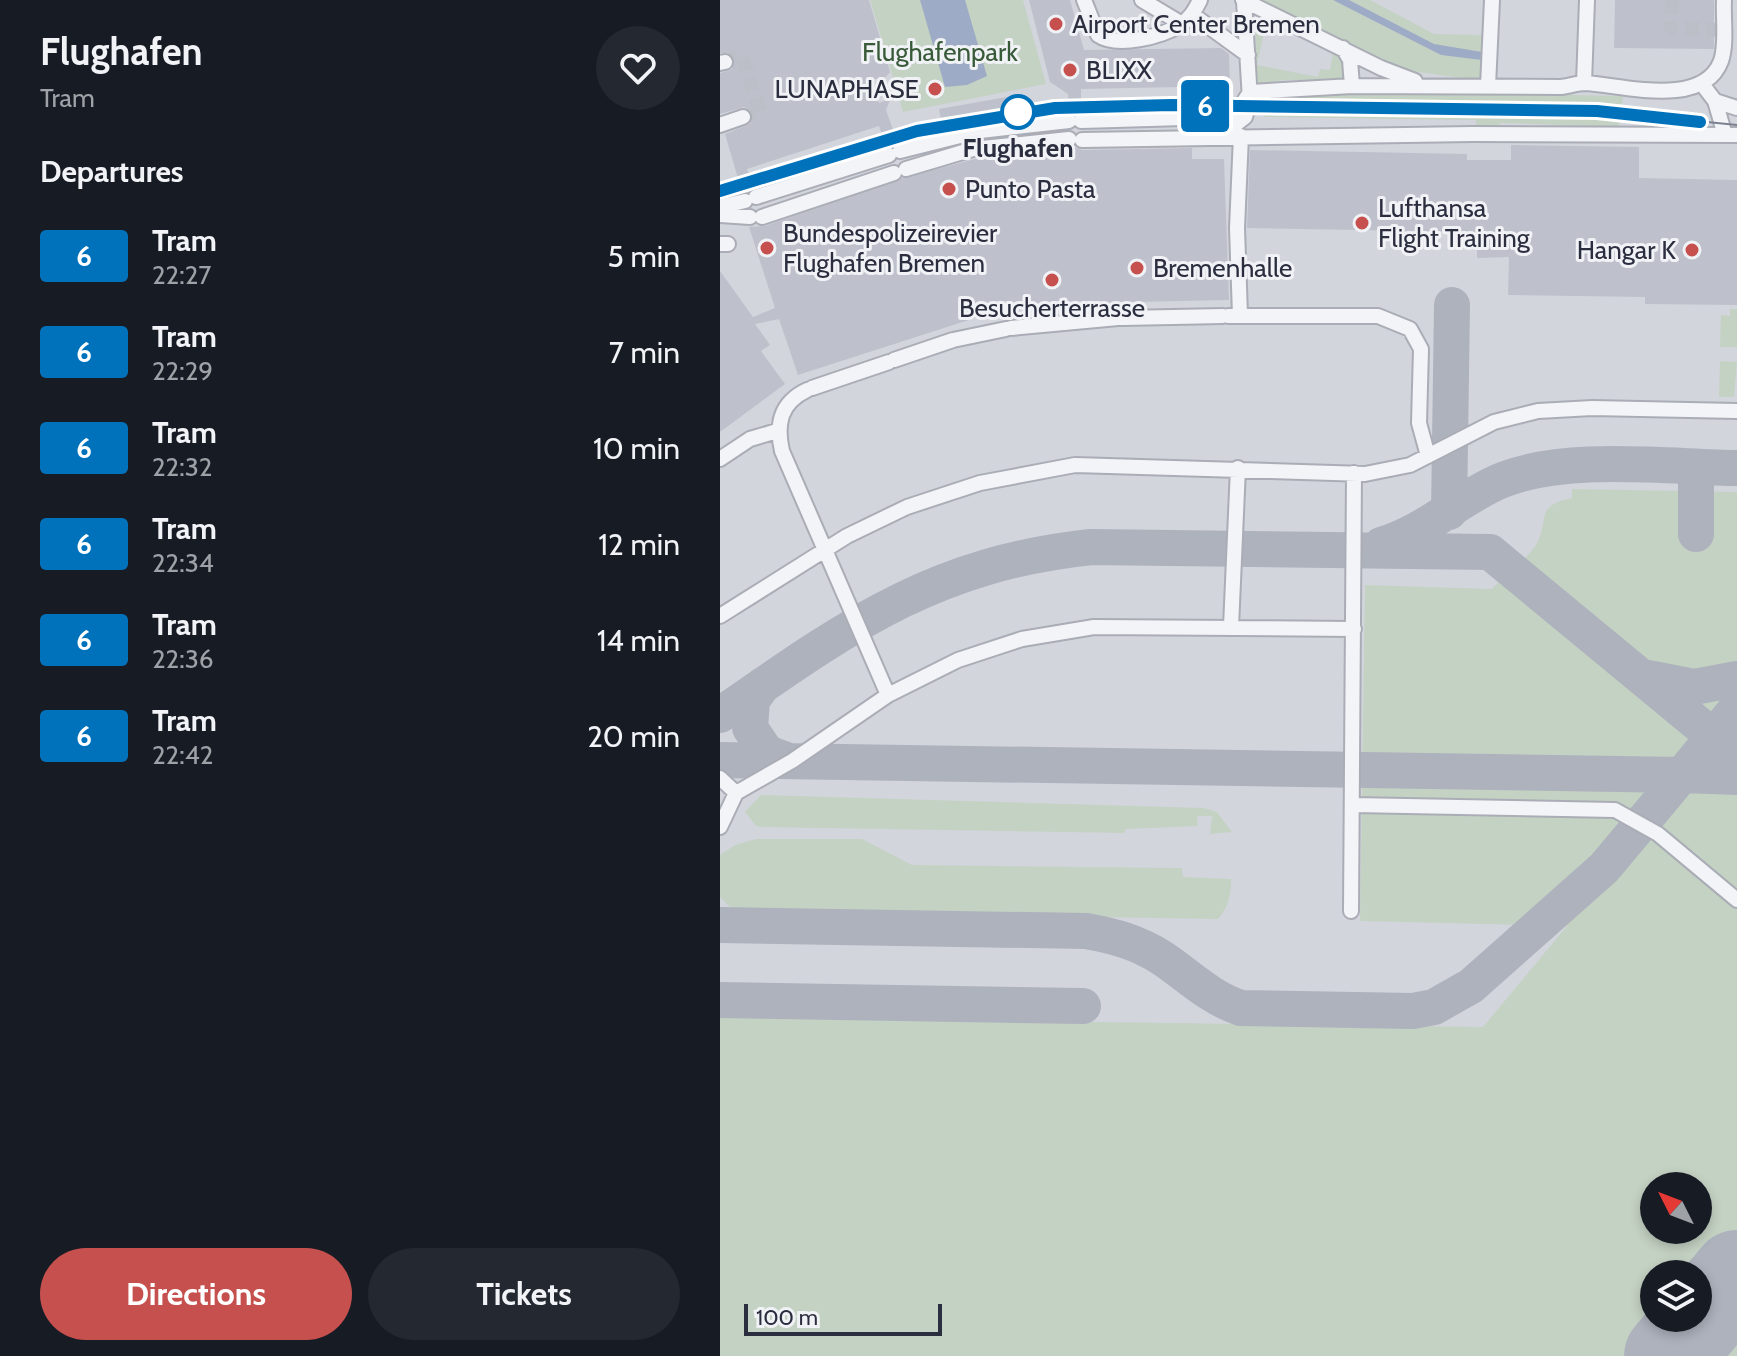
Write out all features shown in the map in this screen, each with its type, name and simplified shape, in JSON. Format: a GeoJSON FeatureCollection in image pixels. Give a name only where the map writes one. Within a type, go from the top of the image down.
{"type":"FeatureCollection","features":[{"type":"Feature","properties":{"kind":"street"},"geometry":{"type":"LineString","coordinates":[[1084,0],[1090,24],[1105,39],[1149,36],[1187,20],[1200,0]]}},
{"type":"Feature","properties":{"kind":"street"},"geometry":{"type":"LineString","coordinates":[[1142,0],[1187,20],[1248,55]]}},
{"type":"Feature","properties":{"kind":"street"},"geometry":{"type":"LineString","coordinates":[[1244,0],[1381,68],[1431,86]]}},
{"type":"Feature","properties":{"kind":"street"},"geometry":{"type":"LineString","coordinates":[[1221,136],[1245,117],[1250,92],[1244,0]]}},
{"type":"Feature","properties":{"kind":"street"},"geometry":{"type":"LineString","coordinates":[[1488,86],[1492,0]]}},
{"type":"Feature","properties":{"kind":"street"},"geometry":{"type":"LineString","coordinates":[[1584,83],[1587,0]]}},
{"type":"Feature","properties":{"kind":"street"},"geometry":{"type":"LineString","coordinates":[[1250,92],[1352,86],[1561,87],[1584,83],[1683,90],[1702,84],[1722,60],[1724,0]]}},
{"type":"Feature","properties":{"kind":"street"},"geometry":{"type":"LineString","coordinates":[[1343,48],[1350,60],[1352,86]]}},
{"type":"Feature","properties":{"kind":"street"},"geometry":{"type":"LineString","coordinates":[[720,215],[756,217],[930,160],[986,147],[1073,140],[1221,136],[1731,135],[1715,101],[1702,84]]}},
{"type":"Feature","properties":{"kind":"street"},"geometry":{"type":"LineString","coordinates":[[720,207],[897,152],[980,131],[1075,121],[1218,117],[1241,106],[1250,92]]}},
{"type":"Feature","properties":{"kind":"street"},"geometry":{"type":"LineString","coordinates":[[1715,101],[1737,108]]}},
{"type":"Feature","properties":{"kind":"street"},"geometry":{"type":"LineString","coordinates":[[720,125],[743,117]]}},
{"type":"Feature","properties":{"kind":"street"},"geometry":{"type":"LineString","coordinates":[[1073,140],[1104,120]]}},
{"type":"Feature","properties":{"kind":"street"},"geometry":{"type":"LineString","coordinates":[[1051,123],[1073,140]]}},
{"type":"Feature","properties":{"kind":"street"},"geometry":{"type":"LineString","coordinates":[[1231,315],[1241,136]]}},
{"type":"Feature","properties":{"kind":"street"},"geometry":{"type":"LineString","coordinates":[[897,152],[930,160]]}},
{"type":"Feature","properties":{"kind":"street"},"geometry":{"type":"LineString","coordinates":[[874,180],[897,152]]}},
{"type":"Feature","properties":{"kind":"street"},"geometry":{"type":"LineString","coordinates":[[888,695],[824,550],[777,431],[783,410],[796,395],[809,389],[953,340],[1008,328],[1121,318],[1378,316],[1410,329],[1421,349],[1419,423],[1428,456]]}},
{"type":"Feature","properties":{"kind":"street"},"geometry":{"type":"LineString","coordinates":[[720,616],[824,550],[907,507],[980,483],[1075,465],[1354,473],[1410,465],[1494,422],[1538,411],[1592,408],[1737,411]]}},
{"type":"Feature","properties":{"kind":"street"},"geometry":{"type":"LineString","coordinates":[[720,459],[750,439],[777,431]]}},
{"type":"Feature","properties":{"kind":"street"},"geometry":{"type":"LineString","coordinates":[[1231,627],[1238,468]]}},
{"type":"Feature","properties":{"kind":"street"},"geometry":{"type":"LineString","coordinates":[[1351,911],[1354,473]]}},
{"type":"Feature","properties":{"kind":"street"},"geometry":{"type":"LineString","coordinates":[[720,827],[736,793],[792,761],[888,695],[958,660],[1022,639],[1094,627],[1354,629]]}},
{"type":"Feature","properties":{"kind":"street"},"geometry":{"type":"LineString","coordinates":[[720,778],[736,793]]}},
{"type":"Feature","properties":{"kind":"street"},"geometry":{"type":"LineString","coordinates":[[1353,805],[1615,810],[1658,834],[1737,900]]}},
{"type":"Feature","properties":{"kind":"shaded area"},"geometry":{"type":"Polygon","coordinates":[[[720,0],[1737,0],[1737,1356],[720,1356],[720,0]]]}},
{"type":"Feature","properties":{"kind":"green space","name":"Flughafenpark"},"geometry":{"type":"Polygon","coordinates":[[[870,0],[1023,0],[1046,84],[903,112],[870,0]]]}},
{"type":"Feature","properties":{"kind":"green space"},"geometry":{"type":"Polygon","coordinates":[[[1263,0],[1370,0],[1434,34],[1483,35],[1481,75],[1476,80],[1404,70],[1263,0]]]}},
{"type":"Feature","properties":{"kind":"green space"},"geometry":{"type":"Polygon","coordinates":[[[1255,20],[1266,24],[1257,65],[1318,77],[1320,69],[1330,70],[1333,52],[1344,57],[1348,80],[1284,80],[1257,84],[1255,20]]]}},
{"type":"Feature","properties":{"kind":"green space"},"geometry":{"type":"Polygon","coordinates":[[[1481,93],[1623,96],[1619,127],[1500,123],[1499,126],[1476,126],[1476,120],[1264,117],[1265,95],[1481,93]]]}},
{"type":"Feature","properties":{"kind":"green space"},"geometry":{"type":"Polygon","coordinates":[[[1730,309],[1737,309],[1737,347],[1720,347],[1721,315],[1730,316],[1730,309]]]}},
{"type":"Feature","properties":{"kind":"green space"},"geometry":{"type":"Polygon","coordinates":[[[1720,361],[1737,362],[1734,397],[1719,397],[1720,361]]]}},
{"type":"Feature","properties":{"kind":"green space"},"geometry":{"type":"Polygon","coordinates":[[[1572,489],[1737,492],[1737,1356],[720,1356],[720,1017],[1483,1027],[1567,926],[1360,921],[1365,585],[1492,589],[1533,549],[1541,534],[1545,514],[1560,501],[1572,498],[1572,489]]]}},
{"type":"Feature","properties":{"kind":"green space"},"geometry":{"type":"Polygon","coordinates":[[[761,795],[1204,808],[1217,812],[1232,832],[1210,834],[1212,816],[1197,816],[1198,826],[1125,829],[1125,833],[762,827],[756,826],[745,812],[761,795]]]}},
{"type":"Feature","properties":{"kind":"green space"},"geometry":{"type":"Polygon","coordinates":[[[756,839],[862,839],[912,865],[1182,868],[1183,877],[1231,879],[1231,890],[1227,905],[1218,919],[734,911],[720,897],[720,855],[735,845],[756,839]]]}},
{"type":"Feature","properties":{"kind":"water"},"geometry":{"type":"Polygon","coordinates":[[[920,0],[965,0],[987,76],[967,85],[945,87],[920,0]]]}},
{"type":"Feature","properties":{"kind":"water"},"geometry":{"type":"Polygon","coordinates":[[[1333,0],[1349,0],[1434,44],[1482,52],[1482,60],[1441,55],[1333,0]]]}},
{"type":"Feature","properties":{"kind":"building"},"geometry":{"type":"Polygon","coordinates":[[[720,0],[869,0],[890,72],[884,79],[871,79],[879,103],[891,98],[886,110],[897,141],[886,146],[879,126],[747,169],[753,187],[742,192],[725,134],[750,124],[753,114],[744,107],[720,114],[720,73],[731,70],[735,61],[729,53],[720,53],[720,0]]]}},
{"type":"Feature","properties":{"kind":"building","name":"Airport Center Bremen"},"geometry":{"type":"Polygon","coordinates":[[[1029,0],[1070,0],[1084,50],[1221,48],[1229,54],[1230,86],[1081,89],[1081,111],[1069,111],[1068,94],[1050,82],[1029,0]]]}},
{"type":"Feature","properties":{"kind":"building"},"geometry":{"type":"Polygon","coordinates":[[[1615,0],[1714,0],[1714,49],[1614,48],[1615,0]]]}},
{"type":"Feature","properties":{"kind":"building"},"geometry":{"type":"Polygon","coordinates":[[[1018,95],[1020,116],[943,130],[939,109],[1018,95]]]}},
{"type":"Feature","properties":{"kind":"building"},"geometry":{"type":"Polygon","coordinates":[[[1511,145],[1639,147],[1639,178],[1737,180],[1737,305],[1645,304],[1645,297],[1508,295],[1509,257],[1477,258],[1477,232],[1247,228],[1250,150],[1467,154],[1467,160],[1511,160],[1511,145]]]}},
{"type":"Feature","properties":{"kind":"building"},"geometry":{"type":"Polygon","coordinates":[[[1075,147],[1082,150],[1192,148],[1192,159],[1224,159],[1229,300],[1043,304],[1003,309],[798,375],[779,319],[755,324],[770,345],[761,351],[785,384],[720,432],[720,271],[753,317],[775,308],[749,227],[765,226],[902,178],[975,159],[1075,147]]]}},
{"type":"Feature","properties":{"kind":"taxiway"},"geometry":{"type":"LineString","coordinates":[[1449,512],[1452,305]]}},
{"type":"Feature","properties":{"kind":"taxiway"},"geometry":{"type":"LineString","coordinates":[[1381,545],[1413,532],[1485,488],[1526,473],[1554,467],[1616,464],[1737,468]]}},
{"type":"Feature","properties":{"kind":"taxiway"},"geometry":{"type":"LineString","coordinates":[[1696,468],[1696,534]]}},
{"type":"Feature","properties":{"kind":"taxiway"},"geometry":{"type":"LineString","coordinates":[[720,715],[809,654],[894,604],[937,584],[1035,555],[1091,547],[1490,552],[1737,756]]}},
{"type":"Feature","properties":{"kind":"taxiway"},"geometry":{"type":"LineString","coordinates":[[1648,678],[1694,687],[1737,679]]}},
{"type":"Feature","properties":{"kind":"taxiway"},"geometry":{"type":"LineString","coordinates":[[763,685],[752,700],[750,728],[767,753],[786,760]]}},
{"type":"Feature","properties":{"kind":"taxiway"},"geometry":{"type":"LineString","coordinates":[[720,760],[1682,775],[1737,708]]}},
{"type":"Feature","properties":{"kind":"taxiway"},"geometry":{"type":"LineString","coordinates":[[720,925],[1086,931],[1144,948],[1210,993],[1241,1008],[1413,1011],[1434,1007],[1471,986],[1604,868],[1682,775],[1737,777]]}},
{"type":"Feature","properties":{"kind":"taxiway"},"geometry":{"type":"LineString","coordinates":[[720,1000],[1083,1006]]}},
{"type":"Feature","properties":{"kind":"runway"},"geometry":{"type":"LineString","coordinates":[[1669,1356],[1737,1275]]}},
{"type":"Feature","properties":{"kind":"tunnel"},"geometry":{"type":"LineString","coordinates":[[1672,0],[1671,28],[1723,30]]}},
{"type":"Feature","properties":{"kind":"tunnel"},"geometry":{"type":"LineString","coordinates":[[725,62],[742,55],[760,112],[743,117]]}},
{"type":"Feature","properties":{"kind":"tram line"},"geometry":{"type":"LineString","coordinates":[[720,191],[917,131],[1055,108],[1171,105],[1597,111],[1737,125]]}},
{"type":"Feature","properties":{"kind":"tram line","name":"6"},"geometry":{"type":"LineString","coordinates":[[720,191],[903,134],[1040,109],[1171,105],[1597,111],[1700,122]]}},
{"type":"Feature","properties":{"kind":"place","name":"Airport Center Bremen"},"geometry":{"type":"Point","coordinates":[1056,24]}},
{"type":"Feature","properties":{"kind":"place","name":"BLIXX"},"geometry":{"type":"Point","coordinates":[1070,70]}},
{"type":"Feature","properties":{"kind":"place","name":"LUNAPHASE"},"geometry":{"type":"Point","coordinates":[935,89]}},
{"type":"Feature","properties":{"kind":"place","name":"Flughafen"},"geometry":{"type":"Point","coordinates":[1018,112]}},
{"type":"Feature","properties":{"kind":"place","name":"Punto Pasta"},"geometry":{"type":"Point","coordinates":[949,189]}},
{"type":"Feature","properties":{"kind":"place","name":"Lufthansa Flight Training"},"geometry":{"type":"Point","coordinates":[1362,223]}},
{"type":"Feature","properties":{"kind":"place","name":"Bundespolizeirevier Flughafen Bremen"},"geometry":{"type":"Point","coordinates":[767,248]}},
{"type":"Feature","properties":{"kind":"place","name":"Hangar K"},"geometry":{"type":"Point","coordinates":[1692,250]}},
{"type":"Feature","properties":{"kind":"place","name":"Bremenhalle"},"geometry":{"type":"Point","coordinates":[1137,268]}},
{"type":"Feature","properties":{"kind":"place","name":"Besucherterrasse"},"geometry":{"type":"Point","coordinates":[1052,280]}}]}
